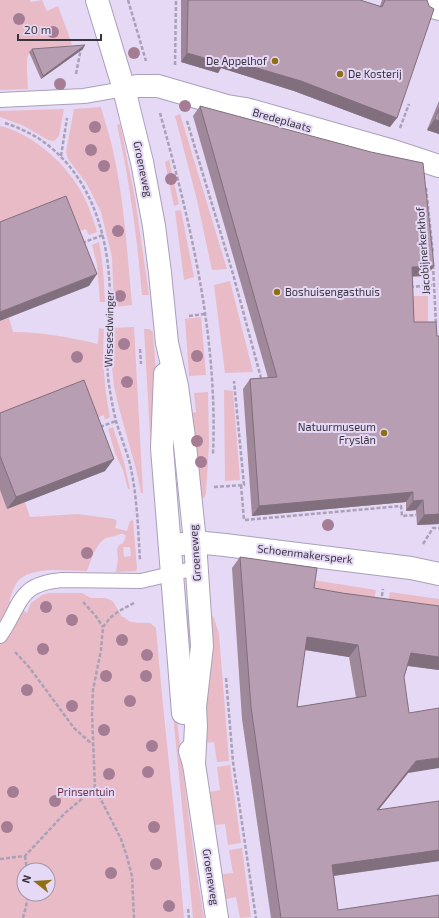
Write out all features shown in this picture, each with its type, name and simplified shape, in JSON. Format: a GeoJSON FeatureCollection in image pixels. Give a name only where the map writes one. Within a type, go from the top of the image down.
{"type":"FeatureCollection","features":[{"type":"Feature","properties":{"kind":"main road","name":"Groeneweg"},"geometry":{"type":"LineString","coordinates":[[97,0],[124,89],[142,162],[154,226],[166,343],[162,448],[184,727],[194,764],[217,918]]}},
{"type":"Feature","properties":{"kind":"main road","name":"Bredeplaats"},"geometry":{"type":"LineString","coordinates":[[124,89],[137,86],[152,86],[175,91],[227,106],[246,109],[432,163]]}},
{"type":"Feature","properties":{"kind":"main road","name":"Groeneweg"},"geometry":{"type":"LineString","coordinates":[[166,343],[177,386],[189,479],[202,646],[195,707],[196,726],[194,764]]}},
{"type":"Feature","properties":{"kind":"main road","name":"Schoenmakersperk"},"geometry":{"type":"LineString","coordinates":[[170,546],[195,542],[226,544],[411,568],[439,574]]}},
{"type":"Feature","properties":{"kind":"lane"},"geometry":{"type":"LineString","coordinates":[[0,100],[84,96],[124,89]]}},
{"type":"Feature","properties":{"kind":"lane"},"geometry":{"type":"LineString","coordinates":[[0,636],[11,619],[20,600],[27,592],[37,585],[49,581],[62,580],[141,581],[196,568]]}},
{"type":"Feature","properties":{"kind":"path"},"geometry":{"type":"LineString","coordinates":[[128,0],[178,178],[201,284],[212,383],[213,458]]}},
{"type":"Feature","properties":{"kind":"path"},"geometry":{"type":"LineString","coordinates":[[176,0],[174,108],[184,110],[233,274],[261,378]]}},
{"type":"Feature","properties":{"kind":"path","name":"Wissesdwinger"},"geometry":{"type":"LineString","coordinates":[[0,122],[23,130],[38,138],[61,156],[83,185],[94,209],[103,235],[110,284],[108,346],[109,383],[116,421],[130,464],[135,490],[141,581]]}},
{"type":"Feature","properties":{"kind":"path","name":"Jacobijnerkerkhof"},"geometry":{"type":"LineString","coordinates":[[432,163],[433,256]]}},
{"type":"Feature","properties":{"kind":"path"},"geometry":{"type":"LineString","coordinates":[[80,244],[103,235]]}},
{"type":"Feature","properties":{"kind":"path","name":"Jacobijnerkerkhof"},"geometry":{"type":"LineString","coordinates":[[433,263],[436,331]]}},
{"type":"Feature","properties":{"kind":"path"},"geometry":{"type":"LineString","coordinates":[[405,287],[434,285]]}},
{"type":"Feature","properties":{"kind":"path"},"geometry":{"type":"LineString","coordinates":[[184,316],[205,314]]}},
{"type":"Feature","properties":{"kind":"path"},"geometry":{"type":"LineString","coordinates":[[140,347],[142,370]]}},
{"type":"Feature","properties":{"kind":"path"},"geometry":{"type":"LineString","coordinates":[[212,494],[212,487],[244,485],[234,381]]}},
{"type":"Feature","properties":{"kind":"path"},"geometry":{"type":"LineString","coordinates":[[97,428],[116,421]]}},
{"type":"Feature","properties":{"kind":"path"},"geometry":{"type":"LineString","coordinates":[[241,485],[244,520]]}},
{"type":"Feature","properties":{"kind":"path"},"geometry":{"type":"LineString","coordinates":[[237,521],[401,506],[402,516],[416,515]]}},
{"type":"Feature","properties":{"kind":"path"},"geometry":{"type":"LineString","coordinates":[[330,507],[331,512]]}},
{"type":"Feature","properties":{"kind":"path"},"geometry":{"type":"LineString","coordinates":[[134,918],[132,876],[121,838],[95,788],[92,744],[93,690],[101,650],[103,627],[110,618],[119,611],[136,602]]}},
{"type":"Feature","properties":{"kind":"path"},"geometry":{"type":"LineString","coordinates":[[0,636],[29,667],[74,728],[92,744]]}},
{"type":"Feature","properties":{"kind":"path"},"geometry":{"type":"LineString","coordinates":[[225,672],[233,762],[256,918]]}},
{"type":"Feature","properties":{"kind":"path"},"geometry":{"type":"LineString","coordinates":[[0,860],[25,856],[66,813],[95,788]]}},
{"type":"Feature","properties":{"kind":"path"},"geometry":{"type":"LineString","coordinates":[[25,856],[26,862]]}},
{"type":"Feature","properties":{"kind":"path"},"geometry":{"type":"LineString","coordinates":[[23,918],[27,902]]}},
{"type":"Feature","properties":{"kind":"green space"},"geometry":{"type":"Polygon","coordinates":[[[0,0],[30,0],[31,2],[42,0],[47,11],[58,6],[72,44],[62,50],[39,48],[33,50],[29,54],[27,60],[28,89],[0,90],[0,0]]]}},
{"type":"Feature","properties":{"kind":"green space"},"geometry":{"type":"Polygon","coordinates":[[[101,107],[111,142],[119,182],[132,305],[114,307],[112,257],[101,212],[87,184],[68,159],[66,152],[74,109],[101,107]]]}},
{"type":"Feature","properties":{"kind":"green space"},"geometry":{"type":"Polygon","coordinates":[[[64,109],[59,136],[54,141],[48,140],[24,126],[0,117],[0,111],[64,109]]]}},
{"type":"Feature","properties":{"kind":"green space"},"geometry":{"type":"Polygon","coordinates":[[[180,114],[227,269],[212,270],[197,200],[175,116],[180,114]]]}},
{"type":"Feature","properties":{"kind":"green space"},"geometry":{"type":"Polygon","coordinates":[[[120,124],[135,198],[149,295],[142,295],[138,252],[126,168],[117,125],[120,124]]]}},
{"type":"Feature","properties":{"kind":"green space"},"geometry":{"type":"Polygon","coordinates":[[[0,126],[31,139],[59,162],[73,179],[85,198],[97,232],[89,235],[86,229],[69,235],[0,230],[0,126]]]}},
{"type":"Feature","properties":{"kind":"green space"},"geometry":{"type":"Polygon","coordinates":[[[169,160],[179,204],[174,206],[165,162],[169,160]]]}},
{"type":"Feature","properties":{"kind":"green space"},"geometry":{"type":"Polygon","coordinates":[[[181,210],[194,277],[184,280],[175,211],[181,210]]]}},
{"type":"Feature","properties":{"kind":"green space"},"geometry":{"type":"Polygon","coordinates":[[[99,242],[105,302],[100,302],[97,264],[92,245],[99,242]]]}},
{"type":"Feature","properties":{"kind":"green space"},"geometry":{"type":"Polygon","coordinates":[[[230,281],[253,372],[225,373],[214,285],[230,281]]]}},
{"type":"Feature","properties":{"kind":"green space"},"geometry":{"type":"Polygon","coordinates":[[[405,296],[428,296],[428,330],[407,331],[405,296]]]}},
{"type":"Feature","properties":{"kind":"green space"},"geometry":{"type":"Polygon","coordinates":[[[201,317],[206,375],[189,376],[185,319],[201,317]]]}},
{"type":"Feature","properties":{"kind":"green space"},"geometry":{"type":"Polygon","coordinates":[[[9,318],[13,332],[56,335],[98,344],[99,328],[104,329],[104,373],[110,417],[105,420],[104,415],[86,422],[0,422],[0,321],[9,318]]]}},
{"type":"Feature","properties":{"kind":"green space"},"geometry":{"type":"Polygon","coordinates":[[[134,327],[143,493],[141,493],[119,408],[114,387],[112,367],[112,328],[134,327]]]}},
{"type":"Feature","properties":{"kind":"green space"},"geometry":{"type":"Polygon","coordinates":[[[144,329],[149,329],[153,332],[157,384],[158,487],[153,488],[144,329]]]}},
{"type":"Feature","properties":{"kind":"green space"},"geometry":{"type":"Polygon","coordinates":[[[224,390],[233,391],[240,480],[225,481],[224,390]]]}},
{"type":"Feature","properties":{"kind":"green space"},"geometry":{"type":"Polygon","coordinates":[[[208,392],[209,444],[206,493],[204,498],[199,499],[186,414],[196,412],[194,393],[208,392]]]}},
{"type":"Feature","properties":{"kind":"green space"},"geometry":{"type":"Polygon","coordinates":[[[113,427],[124,462],[130,489],[128,489],[123,470],[115,453],[108,429],[113,427]]]}},
{"type":"Feature","properties":{"kind":"green space","name":"Prinsentuin"},"geometry":{"type":"Polygon","coordinates":[[[0,490],[7,509],[25,502],[30,517],[78,514],[114,519],[117,521],[115,528],[127,531],[130,521],[133,520],[136,571],[116,572],[118,559],[117,549],[119,545],[123,543],[126,536],[121,534],[106,538],[99,544],[87,571],[52,570],[34,572],[26,575],[16,584],[9,601],[27,613],[31,603],[42,595],[49,593],[82,593],[91,598],[105,598],[111,600],[122,617],[136,623],[150,623],[156,628],[184,918],[0,918],[0,490]],[[123,547],[124,557],[131,556],[130,547],[123,547]]]}},
{"type":"Feature","properties":{"kind":"green space"},"geometry":{"type":"Polygon","coordinates":[[[313,580],[376,590],[374,601],[311,590],[313,580]]]}},
{"type":"Feature","properties":{"kind":"green space"},"geometry":{"type":"Polygon","coordinates":[[[390,592],[439,599],[439,611],[388,603],[390,592]]]}},
{"type":"Feature","properties":{"kind":"green space"},"geometry":{"type":"Polygon","coordinates":[[[192,609],[191,672],[183,610],[192,609]]]}},
{"type":"Feature","properties":{"kind":"green space"},"geometry":{"type":"Polygon","coordinates":[[[163,612],[167,612],[182,765],[204,918],[193,918],[163,612]]]}},
{"type":"Feature","properties":{"kind":"green space"},"geometry":{"type":"Polygon","coordinates":[[[212,616],[219,634],[229,761],[217,762],[214,742],[204,743],[209,617],[212,616]]]}},
{"type":"Feature","properties":{"kind":"green space"},"geometry":{"type":"Polygon","coordinates":[[[230,765],[241,843],[228,845],[225,824],[215,825],[210,792],[220,790],[217,767],[230,765]]]}},
{"type":"Feature","properties":{"kind":"green space"},"geometry":{"type":"Polygon","coordinates":[[[242,848],[251,917],[240,918],[236,897],[226,899],[223,874],[233,873],[229,850],[242,848]]]}},
{"type":"Feature","properties":{"kind":"building"},"geometry":{"type":"Polygon","coordinates":[[[188,0],[360,0],[382,7],[385,0],[427,0],[429,6],[434,9],[397,118],[301,81],[226,59],[225,64],[187,53],[188,0]]]}},
{"type":"Feature","properties":{"kind":"building"},"geometry":{"type":"Polygon","coordinates":[[[85,45],[43,76],[32,49],[85,45]]]}},
{"type":"Feature","properties":{"kind":"building"},"geometry":{"type":"Polygon","coordinates":[[[200,106],[371,152],[423,163],[434,266],[412,267],[414,322],[436,322],[437,336],[439,336],[439,514],[424,515],[423,500],[413,501],[413,492],[259,506],[250,379],[277,377],[200,106]]]}},
{"type":"Feature","properties":{"kind":"building"},"geometry":{"type":"Polygon","coordinates":[[[439,109],[439,121],[435,119],[439,109]]]}},
{"type":"Feature","properties":{"kind":"building"},"geometry":{"type":"Polygon","coordinates":[[[66,196],[97,274],[0,312],[0,222],[66,196]]]}},
{"type":"Feature","properties":{"kind":"building"},"geometry":{"type":"Polygon","coordinates":[[[84,380],[114,459],[16,497],[0,456],[0,413],[84,380]]]}},
{"type":"Feature","properties":{"kind":"building"},"geometry":{"type":"Polygon","coordinates":[[[240,557],[317,568],[314,588],[439,606],[439,657],[411,653],[404,677],[409,713],[439,708],[439,758],[416,761],[377,810],[439,801],[439,850],[332,865],[338,910],[439,895],[439,918],[281,918],[251,707],[240,557]],[[307,637],[297,707],[366,696],[358,645],[307,637]]]}},
{"type":"Feature","properties":{"kind":"place","name":"De Appelhof"},"geometry":{"type":"Point","coordinates":[275,61]}},
{"type":"Feature","properties":{"kind":"place","name":"De Kosterij"},"geometry":{"type":"Point","coordinates":[340,74]}},
{"type":"Feature","properties":{"kind":"place","name":"Boshuisengasthuis"},"geometry":{"type":"Point","coordinates":[277,292]}},
{"type":"Feature","properties":{"kind":"place","name":"Natuurmuseum Fryslân"},"geometry":{"type":"Point","coordinates":[384,433]}}]}
